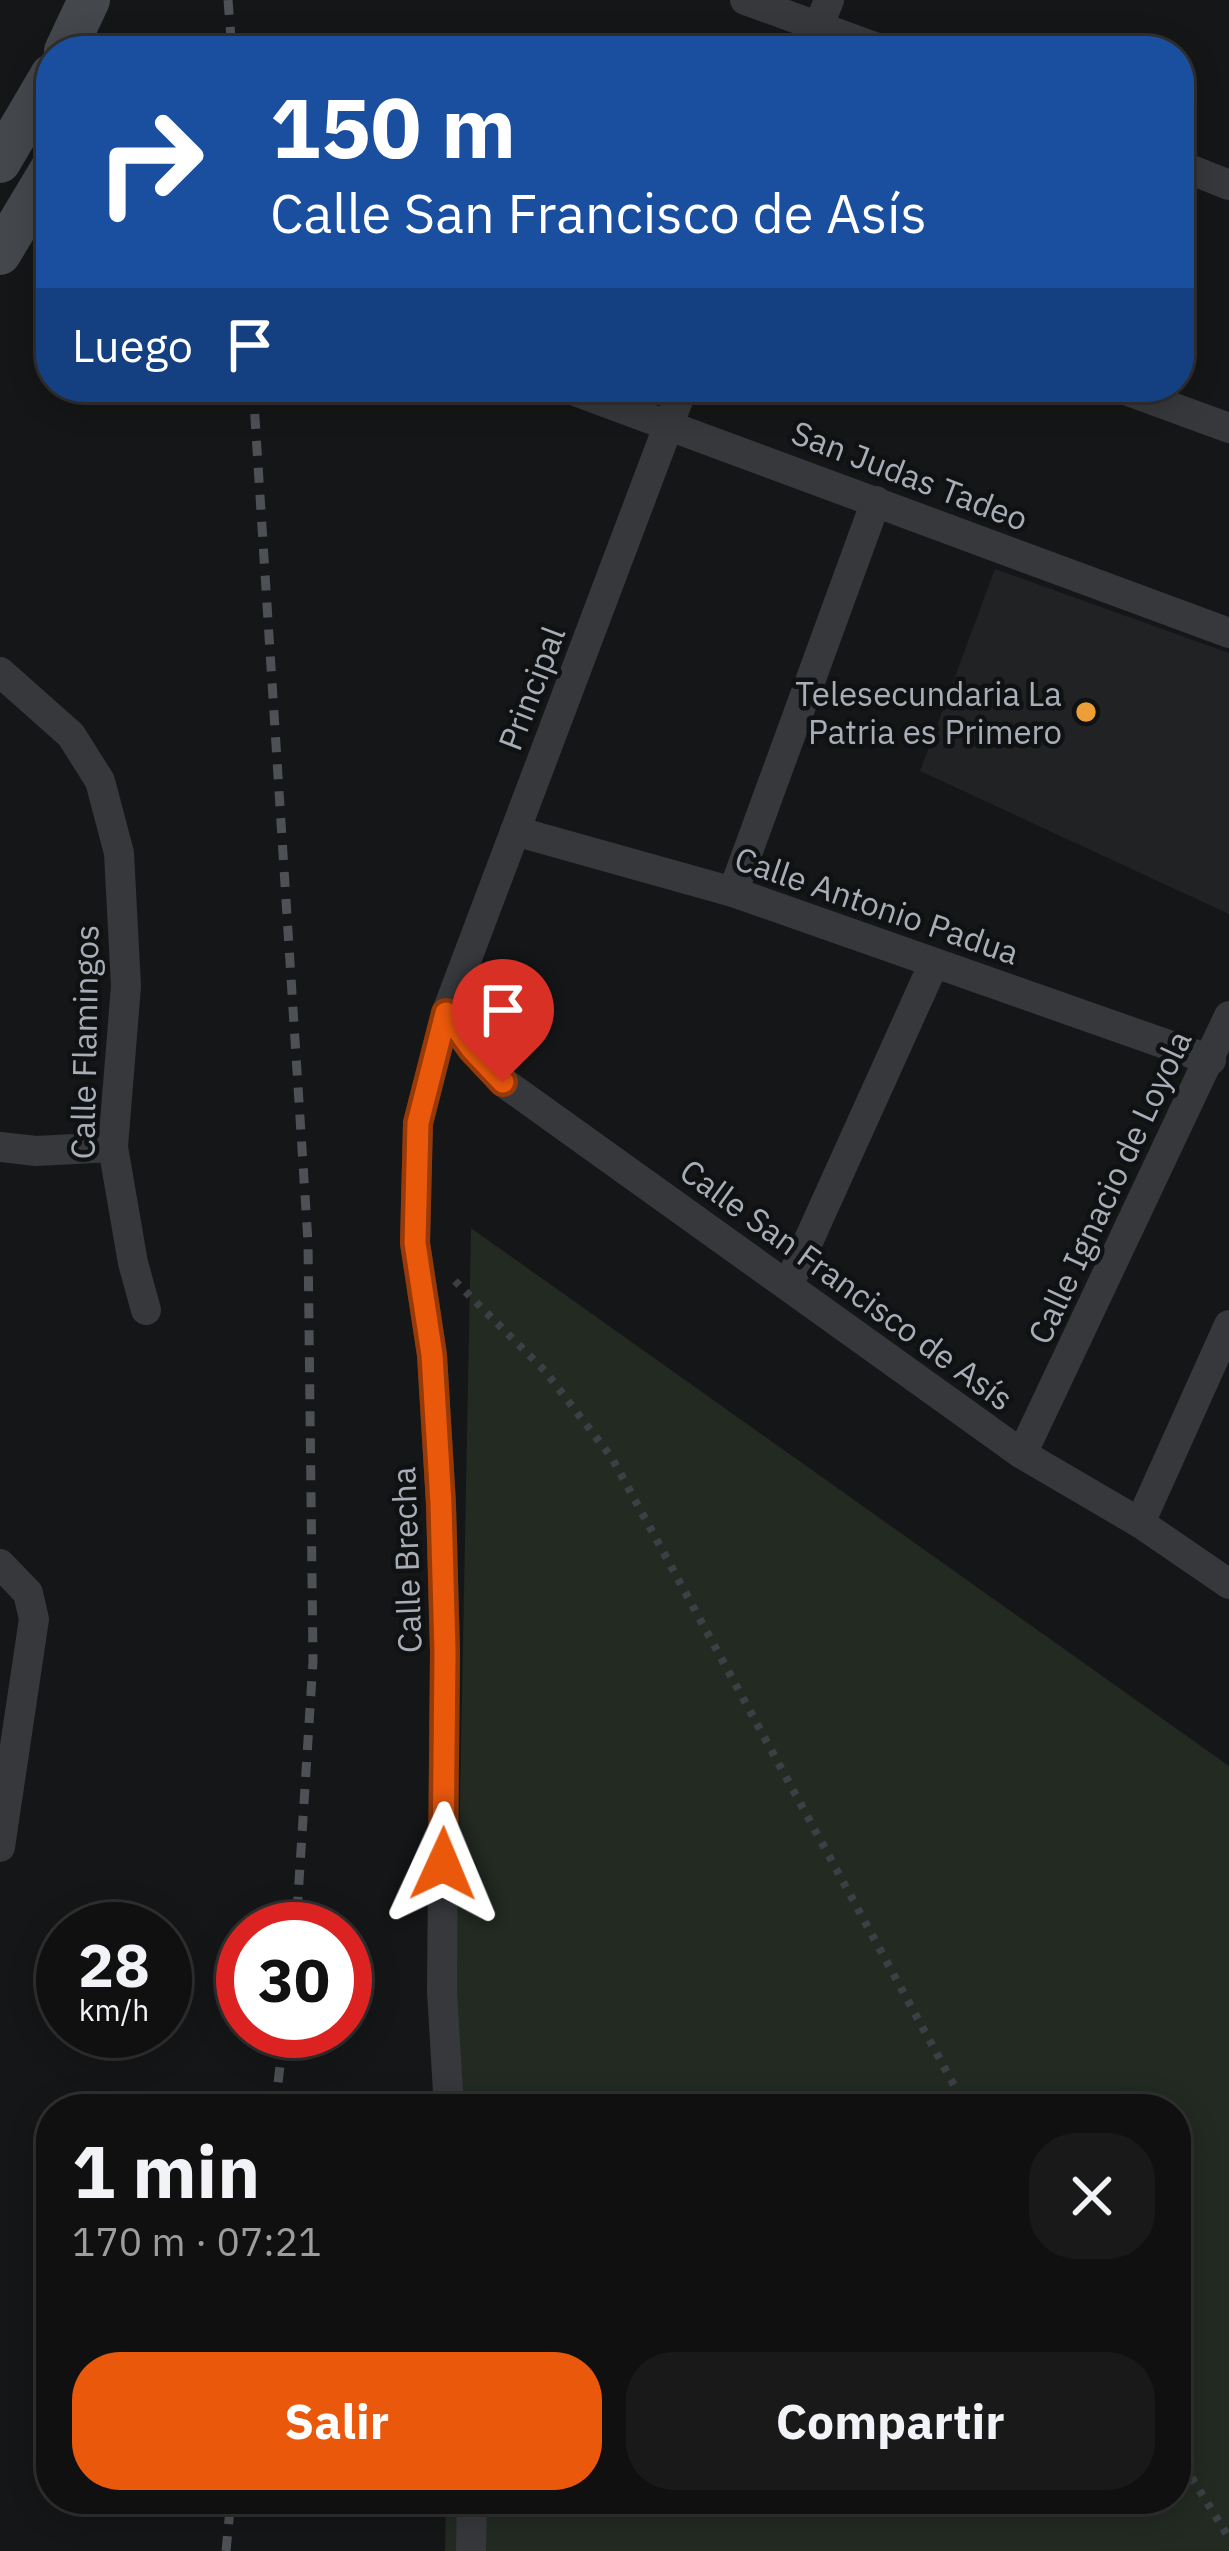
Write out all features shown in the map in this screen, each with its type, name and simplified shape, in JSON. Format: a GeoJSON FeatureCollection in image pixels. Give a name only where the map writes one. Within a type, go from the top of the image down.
{"type":"FeatureCollection","features":[{"type":"Feature","properties":{"kind":"street"},"geometry":{"type":"LineString","coordinates":[[73,36],[93,0]]}},
{"type":"Feature","properties":{"kind":"street"},"geometry":{"type":"LineString","coordinates":[[93,0],[98,36]]}},
{"type":"Feature","properties":{"kind":"street"},"geometry":{"type":"LineString","coordinates":[[745,0],[847,36]]}},
{"type":"Feature","properties":{"kind":"street"},"geometry":{"type":"LineString","coordinates":[[0,162],[36,101]]}},
{"type":"Feature","properties":{"kind":"street"},"geometry":{"type":"LineString","coordinates":[[1194,171],[1229,184]]}},
{"type":"Feature","properties":{"kind":"street"},"geometry":{"type":"LineString","coordinates":[[0,254],[36,194]]}},
{"type":"Feature","properties":{"kind":"street","name":"San Judas Tadeo"},"geometry":{"type":"LineString","coordinates":[[607,402],[1229,633]]}},
{"type":"Feature","properties":{"kind":"street","name":"Principal"},"geometry":{"type":"LineString","coordinates":[[446,1013],[677,402]]}},
{"type":"Feature","properties":{"kind":"street"},"geometry":{"type":"LineString","coordinates":[[1159,402],[1229,428]]}},
{"type":"Feature","properties":{"kind":"street"},"geometry":{"type":"LineString","coordinates":[[733,892],[876,501]]}},
{"type":"Feature","properties":{"kind":"street","name":"Calle Flamingos"},"geometry":{"type":"LineString","coordinates":[[0,672],[70,735],[90,765],[100,781],[119,853],[126,986],[112,1147],[146,1310]]}},
{"type":"Feature","properties":{"kind":"street","name":"Calle Antonio Padua"},"geometry":{"type":"LineString","coordinates":[[515,831],[733,892],[1211,1060]]}},
{"type":"Feature","properties":{"kind":"street"},"geometry":{"type":"LineString","coordinates":[[788,1286],[934,962]]}},
{"type":"Feature","properties":{"kind":"street","name":"Calle Brecha"},"geometry":{"type":"LineString","coordinates":[[446,1013],[418,1123],[415,1243],[432,1355],[441,1504],[445,1652],[442,1991],[448,2094]]}},
{"type":"Feature","properties":{"kind":"street","name":"Calle San Francisco de Asís"},"geometry":{"type":"LineString","coordinates":[[446,1013],[503,1082],[1022,1454],[1140,1523],[1229,1584]]}},
{"type":"Feature","properties":{"kind":"street","name":"Calle Ignacio de Loyola"},"geometry":{"type":"LineString","coordinates":[[1022,1454],[1229,1016]]}},
{"type":"Feature","properties":{"kind":"street"},"geometry":{"type":"LineString","coordinates":[[0,1147],[36,1151],[112,1147]]}},
{"type":"Feature","properties":{"kind":"street"},"geometry":{"type":"LineString","coordinates":[[1140,1523],[1229,1325]]}},
{"type":"Feature","properties":{"kind":"street"},"geometry":{"type":"LineString","coordinates":[[0,1564],[28,1593],[34,1619],[0,1847]]}},
{"type":"Feature","properties":{"kind":"street"},"geometry":{"type":"LineString","coordinates":[[471,2551],[472,2514]]}},
{"type":"Feature","properties":{"kind":"path"},"geometry":{"type":"LineString","coordinates":[[415,1243],[545,1371],[612,1458],[959,2094]]}},
{"type":"Feature","properties":{"kind":"path"},"geometry":{"type":"LineString","coordinates":[[1191,2476],[1229,2538]]}},
{"type":"Feature","properties":{"kind":"shaded area","name":"Telesecundaria La Patria es Primero"},"geometry":{"type":"Polygon","coordinates":[[[995,569],[1229,653],[1229,914],[920,771],[995,569]]]}},
{"type":"Feature","properties":{"kind":"shaded area"},"geometry":{"type":"Polygon","coordinates":[[[471,1228],[1229,1766],[1229,2551],[445,2551],[446,2514],[1191,2514],[1191,2094],[454,2094],[471,1228]]]}},
{"type":"Feature","properties":{"kind":"railway"},"geometry":{"type":"LineString","coordinates":[[228,0],[231,36]]}},
{"type":"Feature","properties":{"kind":"railway"},"geometry":{"type":"LineString","coordinates":[[254,402],[308,1242],[313,1661],[298,1902]]}},
{"type":"Feature","properties":{"kind":"railway"},"geometry":{"type":"LineString","coordinates":[[277,2094],[281,2058]]}},
{"type":"Feature","properties":{"kind":"railway"},"geometry":{"type":"LineString","coordinates":[[226,2551],[230,2514]]}},
{"type":"Feature","properties":{"kind":"place","name":"Telesecundaria La Patria es Primero"},"geometry":{"type":"Point","coordinates":[1086,712]}},
{"type":"Feature","properties":{"kind":"route"},"geometry":{"type":"LineString","coordinates":[[443,1864],[441,1504],[432,1355],[415,1243],[418,1123],[446,1013],[503,1082]]}}]}
